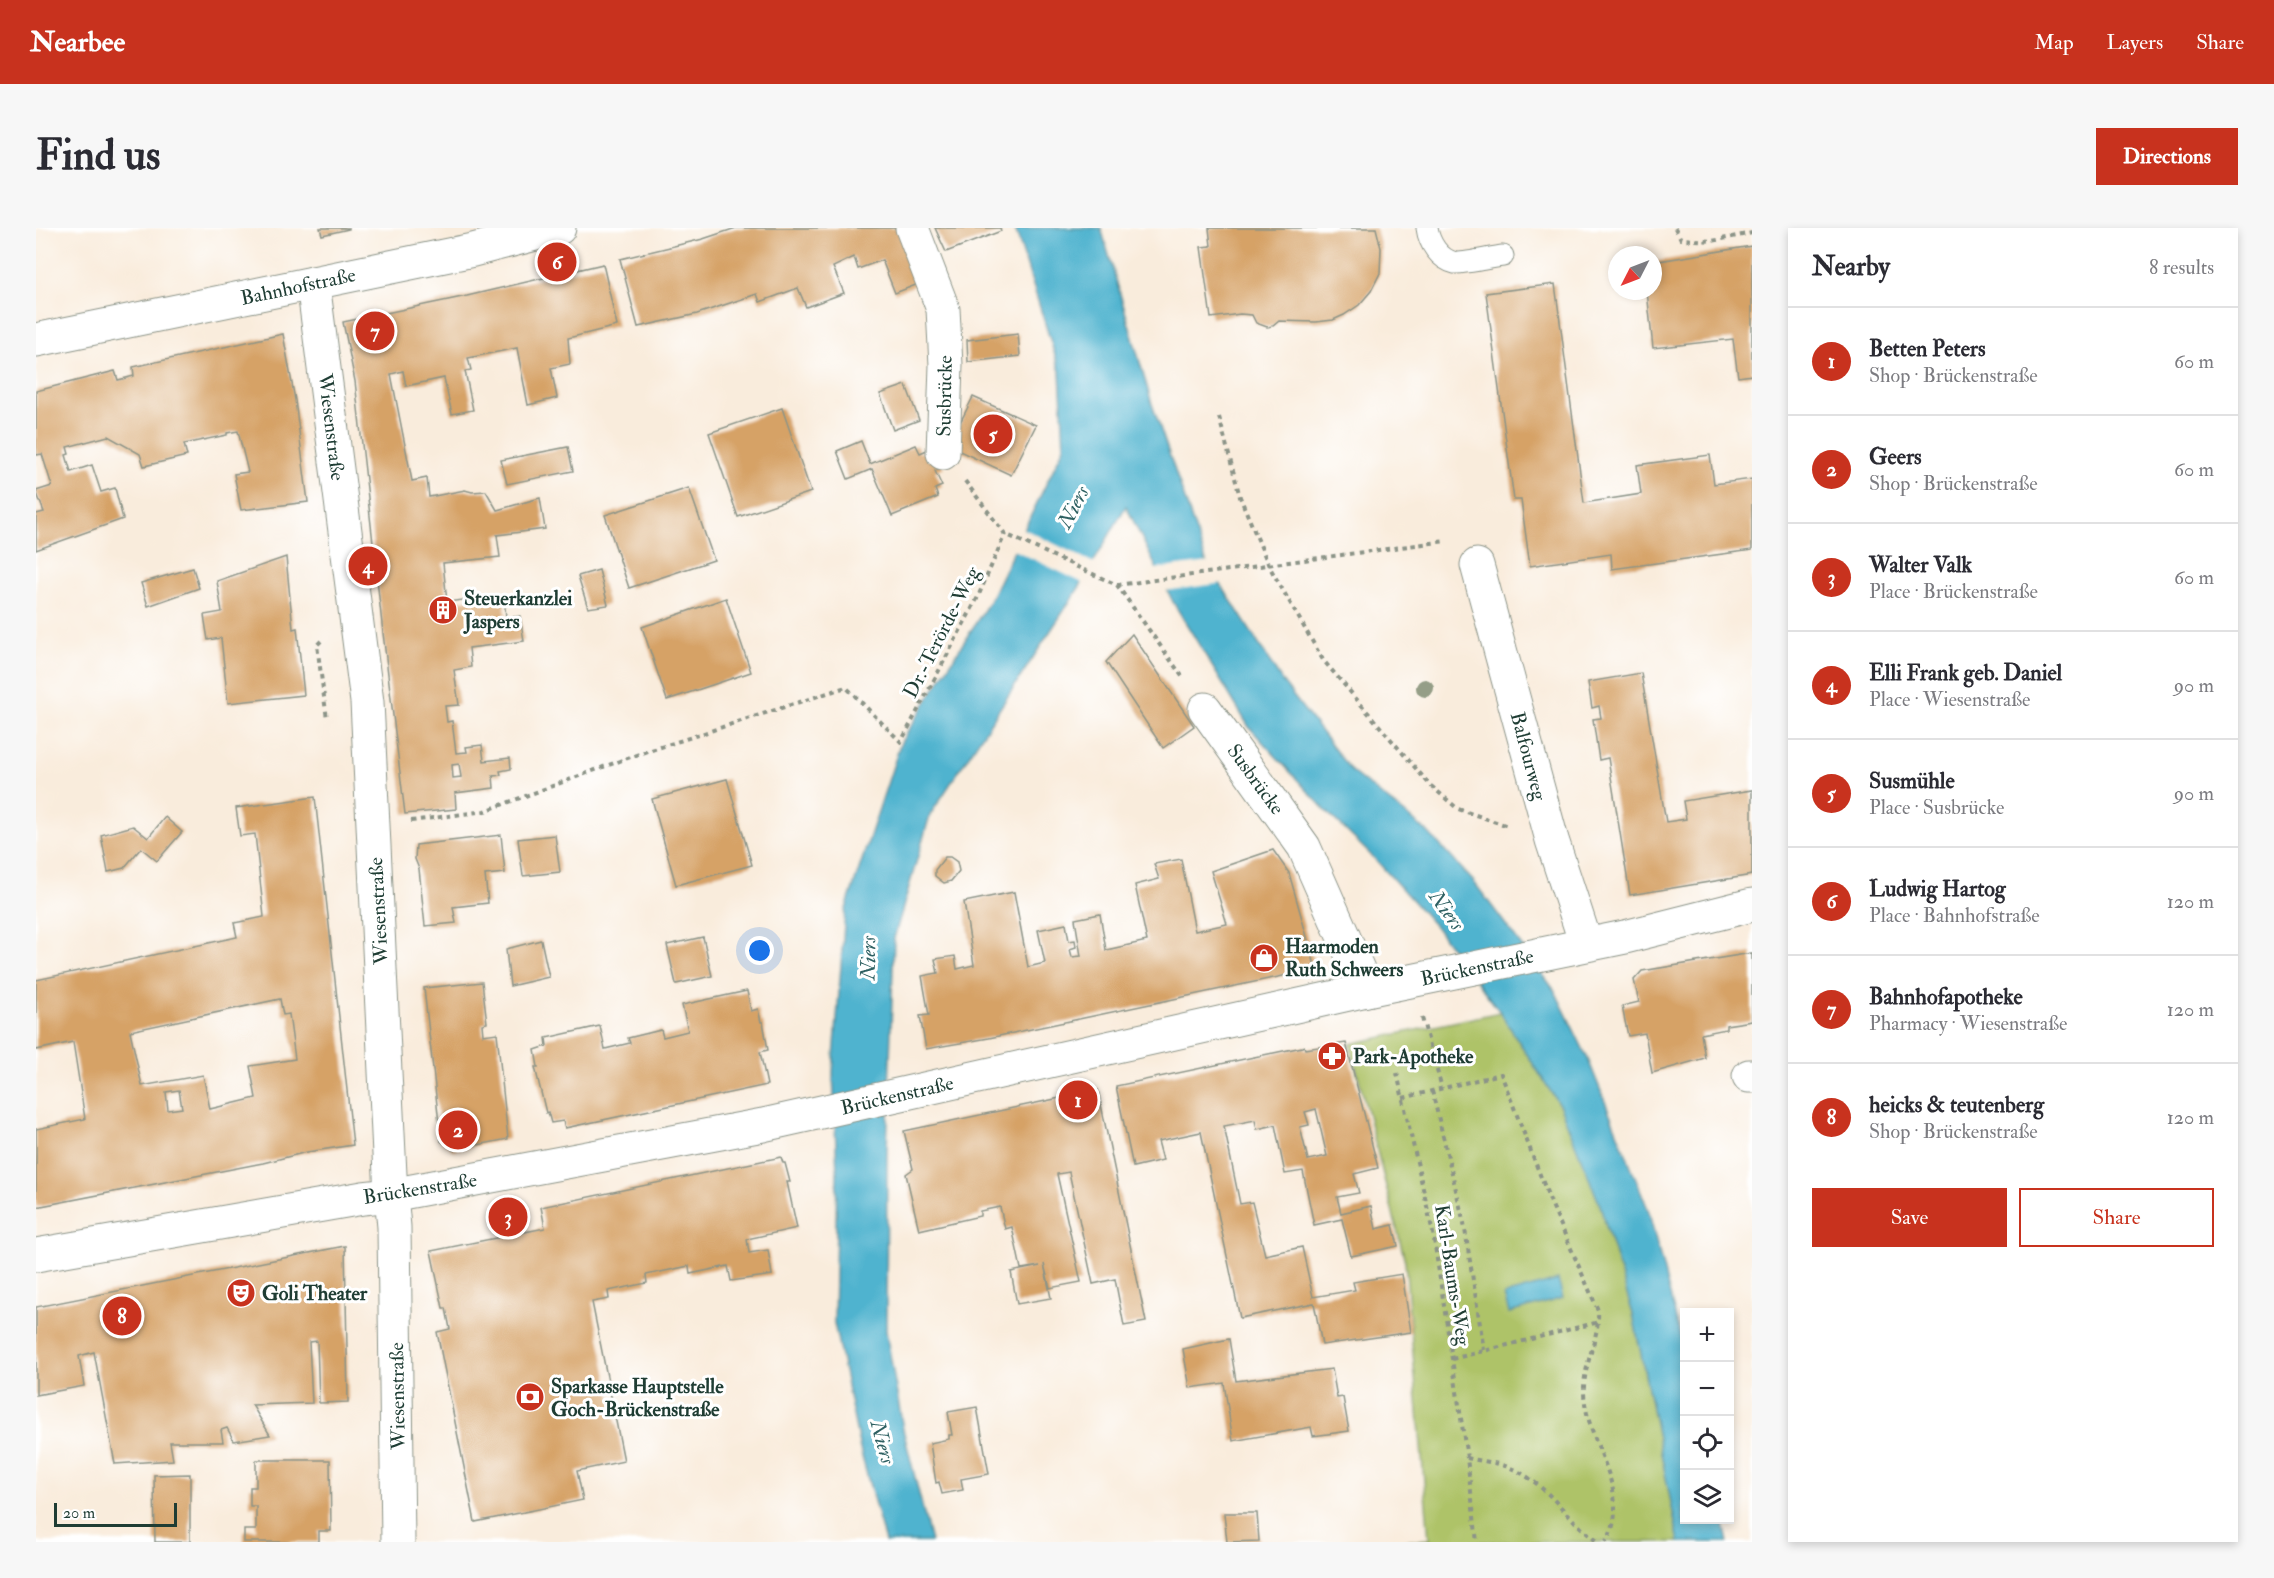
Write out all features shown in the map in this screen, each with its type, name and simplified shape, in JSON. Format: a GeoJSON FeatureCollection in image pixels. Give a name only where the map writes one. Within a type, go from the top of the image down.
{"type":"FeatureCollection","features":[{"type":"Feature","properties":{"kind":"street","name":"Bahnhofstraße"},"geometry":{"type":"LineString","coordinates":[[36,340],[473,250],[559,228]]}},
{"type":"Feature","properties":{"kind":"street","name":"Susbrücke"},"geometry":{"type":"LineString","coordinates":[[912,228],[943,309],[946,365],[943,453]]}},
{"type":"Feature","properties":{"kind":"street","name":"Wiesenstraße"},"geometry":{"type":"LineString","coordinates":[[313,283],[367,702],[394,1227],[398,1542]]}},
{"type":"Feature","properties":{"kind":"street","name":"Balfourweg"},"geometry":{"type":"LineString","coordinates":[[1477,565],[1552,840],[1586,944]]}},
{"type":"Feature","properties":{"kind":"street","name":"Susbrücke"},"geometry":{"type":"LineString","coordinates":[[1206,709],[1304,847],[1367,990]]}},
{"type":"Feature","properties":{"kind":"street","name":"Brückenstraße"},"geometry":{"type":"LineString","coordinates":[[36,1255],[391,1195],[764,1125],[1367,990],[1586,944],[1752,905]]}},
{"type":"Feature","properties":{"kind":"lane"},"geometry":{"type":"LineString","coordinates":[[1427,228],[1428,239],[1438,254],[1456,263],[1503,256]]}},
{"type":"Feature","properties":{"kind":"path"},"geometry":{"type":"LineString","coordinates":[[1675,228],[1681,239],[1712,241],[1752,233]]}},
{"type":"Feature","properties":{"kind":"path"},"geometry":{"type":"LineString","coordinates":[[1219,417],[1240,497],[1269,566],[1323,660],[1430,785],[1458,809],[1552,840]]}},
{"type":"Feature","properties":{"kind":"path","name":"Susbrücke"},"geometry":{"type":"LineString","coordinates":[[943,453],[1005,534],[1117,585],[1206,709]]}},
{"type":"Feature","properties":{"kind":"path","name":"Dr.-Terörde-Weg"},"geometry":{"type":"LineString","coordinates":[[374,825],[485,811],[633,756],[846,687],[901,742],[977,599],[1005,534]]}},
{"type":"Feature","properties":{"kind":"path"},"geometry":{"type":"LineString","coordinates":[[1117,585],[1450,541]]}},
{"type":"Feature","properties":{"kind":"path"},"geometry":{"type":"LineString","coordinates":[[1422,1017],[1442,1088]]}},
{"type":"Feature","properties":{"kind":"path","name":"Karl-Baums-Weg"},"geometry":{"type":"LineString","coordinates":[[1397,1073],[1433,1233],[1467,1458],[1477,1542]]}},
{"type":"Feature","properties":{"kind":"path"},"geometry":{"type":"LineString","coordinates":[[1403,1098],[1501,1074],[1546,1192],[1598,1310],[1599,1322],[1584,1391],[1588,1414],[1611,1485],[1616,1514],[1614,1530],[1606,1542]]}},
{"type":"Feature","properties":{"kind":"path"},"geometry":{"type":"LineString","coordinates":[[1432,1091],[1464,1223],[1484,1350]]}},
{"type":"Feature","properties":{"kind":"path"},"geometry":{"type":"LineString","coordinates":[[1452,1359],[1599,1322]]}},
{"type":"Feature","properties":{"kind":"path"},"geometry":{"type":"LineString","coordinates":[[1467,1458],[1508,1467],[1528,1478],[1549,1494],[1598,1542]]}},
{"type":"Feature","properties":{"kind":"green space"},"geometry":{"type":"Polygon","coordinates":[[[1500,1012],[1560,1106],[1600,1205],[1633,1314],[1679,1542],[1398,1542],[1429,1539],[1405,1261],[1350,1044],[1500,1012]]]}},
{"type":"Feature","properties":{"kind":"water","name":"Niers"},"geometry":{"type":"Polygon","coordinates":[[[1015,228],[1101,228],[1152,404],[1206,561],[1284,684],[1352,772],[1428,832],[1474,882],[1555,991],[1588,1059],[1648,1209],[1680,1334],[1680,1524],[1724,1524],[1728,1542],[1679,1542],[1633,1314],[1600,1205],[1560,1106],[1500,1012],[1435,926],[1376,860],[1326,811],[1249,727],[1173,602],[1126,506],[1080,586],[930,815],[894,938],[887,1151],[886,1331],[903,1429],[931,1542],[885,1542],[860,1449],[834,1323],[837,1173],[833,1072],[845,912],[901,742],[989,602],[1064,447],[1060,371],[1015,228]]]}},
{"type":"Feature","properties":{"kind":"water"},"geometry":{"type":"Polygon","coordinates":[[[1558,1280],[1563,1298],[1509,1313],[1504,1295],[1558,1280]]]}},
{"type":"Feature","properties":{"kind":"pier"},"geometry":{"type":"Polygon","coordinates":[[[1020,527],[1096,564],[1085,584],[1010,548],[1020,527]]]}},
{"type":"Feature","properties":{"kind":"pier"},"geometry":{"type":"Polygon","coordinates":[[[1210,562],[1224,583],[1165,591],[1154,569],[1210,562]]]}},
{"type":"Feature","properties":{"kind":"building"},"geometry":{"type":"Polygon","coordinates":[[[320,228],[349,228],[349,229],[322,235],[320,228]]]}},
{"type":"Feature","properties":{"kind":"building"},"geometry":{"type":"Polygon","coordinates":[[[736,228],[899,228],[921,283],[895,293],[882,260],[858,269],[854,257],[833,267],[844,293],[806,307],[798,288],[760,302],[757,294],[697,314],[638,327],[620,259],[703,239],[736,228]]]}},
{"type":"Feature","properties":{"kind":"building"},"geometry":{"type":"Polygon","coordinates":[[[935,228],[1000,228],[1001,231],[946,252],[935,228]]]}},
{"type":"Feature","properties":{"kind":"building"},"geometry":{"type":"Polygon","coordinates":[[[1209,228],[1376,228],[1381,248],[1380,273],[1371,291],[1359,305],[1333,320],[1279,321],[1267,327],[1256,323],[1252,315],[1240,314],[1211,318],[1201,247],[1211,246],[1209,228]]]}},
{"type":"Feature","properties":{"kind":"building"},"geometry":{"type":"Polygon","coordinates":[[[1752,246],[1752,375],[1738,377],[1733,339],[1653,348],[1648,300],[1662,300],[1662,261],[1752,246]]]}},
{"type":"Feature","properties":{"kind":"building"},"geometry":{"type":"Polygon","coordinates":[[[603,264],[617,326],[568,338],[570,364],[551,368],[557,398],[528,405],[517,348],[468,358],[471,370],[465,371],[473,410],[452,414],[444,378],[406,386],[403,371],[391,374],[412,481],[427,478],[429,497],[465,490],[486,491],[497,510],[540,498],[545,529],[497,535],[500,557],[443,563],[447,602],[504,595],[506,618],[520,616],[524,641],[469,648],[471,667],[454,670],[459,705],[445,706],[447,722],[452,721],[456,753],[467,752],[466,747],[482,745],[484,761],[510,758],[511,769],[500,771],[501,775],[493,776],[494,788],[455,793],[456,809],[405,814],[355,381],[343,322],[603,264]],[[459,764],[452,765],[453,778],[461,777],[459,764]]]}},
{"type":"Feature","properties":{"kind":"building"},"geometry":{"type":"Polygon","coordinates":[[[1555,284],[1584,503],[1641,494],[1637,465],[1710,455],[1714,484],[1752,479],[1752,550],[1612,569],[1611,554],[1530,566],[1521,500],[1514,500],[1486,293],[1555,284]]]}},
{"type":"Feature","properties":{"kind":"building"},"geometry":{"type":"Polygon","coordinates":[[[283,334],[295,400],[308,502],[241,510],[234,474],[248,472],[238,431],[184,444],[187,456],[144,466],[140,454],[108,436],[67,447],[69,454],[66,455],[71,472],[92,465],[101,492],[115,488],[123,519],[36,550],[36,514],[44,512],[36,491],[52,486],[42,454],[36,455],[36,391],[115,371],[118,380],[134,376],[133,367],[283,334]]]}},
{"type":"Feature","properties":{"kind":"building"},"geometry":{"type":"Polygon","coordinates":[[[1018,334],[1020,356],[968,362],[967,340],[1018,334]]]}},
{"type":"Feature","properties":{"kind":"building"},"geometry":{"type":"Polygon","coordinates":[[[906,385],[919,420],[893,430],[880,394],[906,385]]]}},
{"type":"Feature","properties":{"kind":"building"},"geometry":{"type":"Polygon","coordinates":[[[973,397],[1036,425],[1011,475],[953,448],[950,443],[973,397]]]}},
{"type":"Feature","properties":{"kind":"building"},"geometry":{"type":"Polygon","coordinates":[[[782,408],[811,492],[738,517],[709,433],[782,408]]]}},
{"type":"Feature","properties":{"kind":"building"},"geometry":{"type":"Polygon","coordinates":[[[861,441],[870,464],[916,445],[920,453],[927,450],[944,467],[935,471],[942,486],[935,489],[938,497],[892,516],[872,469],[848,479],[837,451],[861,441]]]}},
{"type":"Feature","properties":{"kind":"building"},"geometry":{"type":"Polygon","coordinates":[[[568,447],[573,471],[507,484],[501,460],[568,447]]]}},
{"type":"Feature","properties":{"kind":"building"},"geometry":{"type":"Polygon","coordinates":[[[689,488],[714,560],[629,588],[605,515],[689,488]]]}},
{"type":"Feature","properties":{"kind":"building"},"geometry":{"type":"Polygon","coordinates":[[[286,557],[293,629],[297,628],[304,695],[228,703],[221,638],[208,640],[204,615],[222,612],[217,581],[286,557]]]}},
{"type":"Feature","properties":{"kind":"building"},"geometry":{"type":"Polygon","coordinates":[[[193,568],[199,588],[148,606],[141,583],[193,568]]]}},
{"type":"Feature","properties":{"kind":"building"},"geometry":{"type":"Polygon","coordinates":[[[599,570],[608,605],[588,608],[578,576],[599,570]]]}},
{"type":"Feature","properties":{"kind":"building"},"geometry":{"type":"Polygon","coordinates":[[[726,598],[751,672],[667,700],[642,627],[726,598]]]}},
{"type":"Feature","properties":{"kind":"building"},"geometry":{"type":"Polygon","coordinates":[[[1132,634],[1194,726],[1163,748],[1106,662],[1132,634]]]}},
{"type":"Feature","properties":{"kind":"building"},"geometry":{"type":"Polygon","coordinates":[[[1641,673],[1666,822],[1686,819],[1683,801],[1752,790],[1752,875],[1630,895],[1608,758],[1599,760],[1593,719],[1601,718],[1599,706],[1592,708],[1588,682],[1641,673]]]}},
{"type":"Feature","properties":{"kind":"building"},"geometry":{"type":"Polygon","coordinates":[[[727,779],[752,865],[676,885],[652,799],[727,779]]]}},
{"type":"Feature","properties":{"kind":"building"},"geometry":{"type":"Polygon","coordinates":[[[315,797],[353,1145],[307,1152],[263,1163],[36,1207],[36,1129],[85,1119],[73,1042],[36,1050],[36,980],[237,937],[234,923],[264,917],[255,834],[240,836],[236,808],[315,797]],[[280,999],[130,1031],[142,1086],[203,1075],[210,1109],[256,1098],[250,1066],[295,1059],[289,1014],[283,1015],[280,999]],[[179,1090],[166,1092],[168,1110],[182,1108],[179,1090]]]}},
{"type":"Feature","properties":{"kind":"building"},"geometry":{"type":"Polygon","coordinates":[[[165,817],[182,832],[157,861],[141,848],[124,868],[108,872],[101,835],[133,826],[148,838],[165,817]]]}},
{"type":"Feature","properties":{"kind":"building"},"geometry":{"type":"Polygon","coordinates":[[[501,835],[505,873],[485,875],[488,903],[453,907],[456,923],[425,926],[419,869],[415,859],[416,845],[501,835]]]}},
{"type":"Feature","properties":{"kind":"building"},"geometry":{"type":"Polygon","coordinates":[[[555,835],[560,872],[523,876],[518,839],[555,835]]]}},
{"type":"Feature","properties":{"kind":"building"},"geometry":{"type":"Polygon","coordinates":[[[1273,850],[1289,873],[1316,969],[989,1038],[926,1049],[920,1016],[929,1015],[922,976],[938,973],[935,959],[955,956],[957,969],[974,965],[964,902],[1014,892],[1028,967],[1045,963],[1038,930],[1066,924],[1069,941],[1075,940],[1076,947],[1070,949],[1072,957],[1081,956],[1075,919],[1100,914],[1106,950],[1147,941],[1135,885],[1159,879],[1154,864],[1181,859],[1195,931],[1227,924],[1211,871],[1273,850]]]}},
{"type":"Feature","properties":{"kind":"building"},"geometry":{"type":"Polygon","coordinates":[[[945,857],[950,857],[957,862],[959,871],[951,881],[944,883],[935,876],[935,870],[945,857]]]}},
{"type":"Feature","properties":{"kind":"building"},"geometry":{"type":"Polygon","coordinates":[[[703,937],[712,976],[676,984],[667,945],[703,937]]]}},
{"type":"Feature","properties":{"kind":"building"},"geometry":{"type":"Polygon","coordinates":[[[541,940],[549,977],[510,986],[506,949],[541,940]]]}},
{"type":"Feature","properties":{"kind":"building"},"geometry":{"type":"Polygon","coordinates":[[[1752,953],[1752,1021],[1726,1025],[1726,1029],[1701,1034],[1705,1058],[1652,1073],[1645,1033],[1628,1036],[1622,1006],[1639,1002],[1634,980],[1642,971],[1752,953]]]}},
{"type":"Feature","properties":{"kind":"building"},"geometry":{"type":"Polygon","coordinates":[[[482,982],[487,1023],[482,1024],[483,1035],[497,1033],[508,1139],[453,1150],[441,1141],[424,988],[482,982]]]}},
{"type":"Feature","properties":{"kind":"building"},"geometry":{"type":"Polygon","coordinates":[[[747,991],[751,1011],[758,1009],[761,1022],[763,1022],[768,1050],[760,1052],[767,1085],[565,1128],[563,1121],[551,1123],[548,1112],[546,1113],[535,1067],[538,1067],[535,1050],[547,1046],[546,1038],[600,1026],[605,1049],[630,1043],[628,1038],[661,1030],[663,1037],[688,1031],[682,1005],[747,991]]]}},
{"type":"Feature","properties":{"kind":"building"},"geometry":{"type":"Polygon","coordinates":[[[1346,1043],[1378,1168],[1354,1174],[1359,1193],[1337,1197],[1341,1213],[1371,1206],[1376,1229],[1393,1225],[1398,1246],[1351,1256],[1342,1219],[1314,1225],[1303,1171],[1285,1174],[1275,1125],[1257,1129],[1255,1120],[1224,1126],[1240,1204],[1252,1202],[1265,1255],[1302,1247],[1313,1297],[1355,1290],[1353,1282],[1402,1274],[1411,1332],[1322,1345],[1314,1303],[1240,1318],[1201,1132],[1158,1141],[1163,1160],[1133,1167],[1116,1086],[1304,1046],[1305,1049],[1346,1043]],[[1316,1109],[1305,1112],[1309,1125],[1300,1127],[1308,1160],[1327,1156],[1316,1109]]]}},
{"type":"Feature","properties":{"kind":"building"},"geometry":{"type":"Polygon","coordinates":[[[1098,1090],[1146,1322],[1124,1326],[1115,1279],[1093,1284],[1069,1172],[1057,1174],[1081,1282],[1050,1288],[1044,1264],[1051,1298],[1017,1304],[1011,1272],[1040,1266],[1021,1269],[1012,1227],[1005,1229],[1000,1207],[980,1211],[980,1216],[919,1230],[906,1174],[913,1169],[904,1131],[1098,1090]]]}},
{"type":"Feature","properties":{"kind":"building","name":"Sparkasse Hauptstelle Goch-Brückenstraße"},"geometry":{"type":"Polygon","coordinates":[[[781,1157],[790,1182],[787,1182],[797,1228],[747,1239],[749,1253],[768,1250],[772,1275],[731,1281],[728,1266],[690,1274],[689,1266],[646,1275],[647,1283],[608,1291],[609,1299],[592,1302],[624,1461],[577,1471],[583,1500],[475,1522],[437,1332],[450,1329],[446,1308],[443,1308],[431,1251],[545,1228],[541,1207],[781,1157]]]}},
{"type":"Feature","properties":{"kind":"building"},"geometry":{"type":"Polygon","coordinates":[[[345,1246],[348,1402],[319,1403],[317,1341],[309,1342],[312,1403],[252,1405],[270,1435],[234,1441],[227,1428],[221,1430],[223,1442],[170,1442],[173,1460],[115,1464],[94,1352],[79,1356],[84,1386],[36,1395],[36,1307],[345,1246]]]}},
{"type":"Feature","properties":{"kind":"building"},"geometry":{"type":"Polygon","coordinates":[[[1229,1339],[1236,1381],[1332,1369],[1337,1398],[1343,1397],[1349,1431],[1313,1436],[1311,1427],[1233,1441],[1224,1383],[1190,1388],[1183,1349],[1229,1339]]]}},
{"type":"Feature","properties":{"kind":"building"},"geometry":{"type":"Polygon","coordinates":[[[977,1407],[989,1474],[961,1479],[963,1490],[942,1494],[939,1482],[936,1483],[930,1443],[949,1439],[949,1435],[952,1435],[948,1412],[977,1407]]]}},
{"type":"Feature","properties":{"kind":"building"},"geometry":{"type":"Polygon","coordinates":[[[256,1460],[330,1460],[331,1531],[319,1531],[319,1542],[244,1542],[244,1530],[256,1530],[256,1506],[250,1506],[250,1487],[256,1487],[256,1460]]]}},
{"type":"Feature","properties":{"kind":"building"},"geometry":{"type":"Polygon","coordinates":[[[190,1474],[190,1542],[155,1542],[154,1475],[190,1474]]]}},
{"type":"Feature","properties":{"kind":"building"},"geometry":{"type":"Polygon","coordinates":[[[1224,1513],[1257,1513],[1259,1541],[1227,1542],[1224,1513]]]}},
{"type":"Feature","properties":{"kind":"place","name":"Ludwig Hartog"},"geometry":{"type":"Point","coordinates":[557,262]}},
{"type":"Feature","properties":{"kind":"place","name":"Bahnhofapotheke"},"geometry":{"type":"Point","coordinates":[375,331]}},
{"type":"Feature","properties":{"kind":"place","name":"Susmühle"},"geometry":{"type":"Point","coordinates":[993,434]}},
{"type":"Feature","properties":{"kind":"place","name":"Elli Frank geb. Daniel"},"geometry":{"type":"Point","coordinates":[368,566]}},
{"type":"Feature","properties":{"kind":"place","name":"Steuerkanzlei Jaspers"},"geometry":{"type":"Point","coordinates":[443,610]}},
{"type":"Feature","properties":{"kind":"place","name":"Haarmoden Ruth Schweers"},"geometry":{"type":"Point","coordinates":[1264,958]}},
{"type":"Feature","properties":{"kind":"place","name":"Park-Apotheke"},"geometry":{"type":"Point","coordinates":[1332,1056]}},
{"type":"Feature","properties":{"kind":"place","name":"Betten Peters"},"geometry":{"type":"Point","coordinates":[1078,1100]}},
{"type":"Feature","properties":{"kind":"place","name":"Geers"},"geometry":{"type":"Point","coordinates":[458,1130]}},
{"type":"Feature","properties":{"kind":"place","name":"Walter Valk"},"geometry":{"type":"Point","coordinates":[508,1217]}},
{"type":"Feature","properties":{"kind":"place","name":"Goli Theater"},"geometry":{"type":"Point","coordinates":[241,1293]}},
{"type":"Feature","properties":{"kind":"place","name":"heicks & teutenberg"},"geometry":{"type":"Point","coordinates":[122,1316]}},
{"type":"Feature","properties":{"kind":"place","name":"Sparkasse Hauptstelle Goch-Brückenstraße"},"geometry":{"type":"Point","coordinates":[530,1397]}}]}
